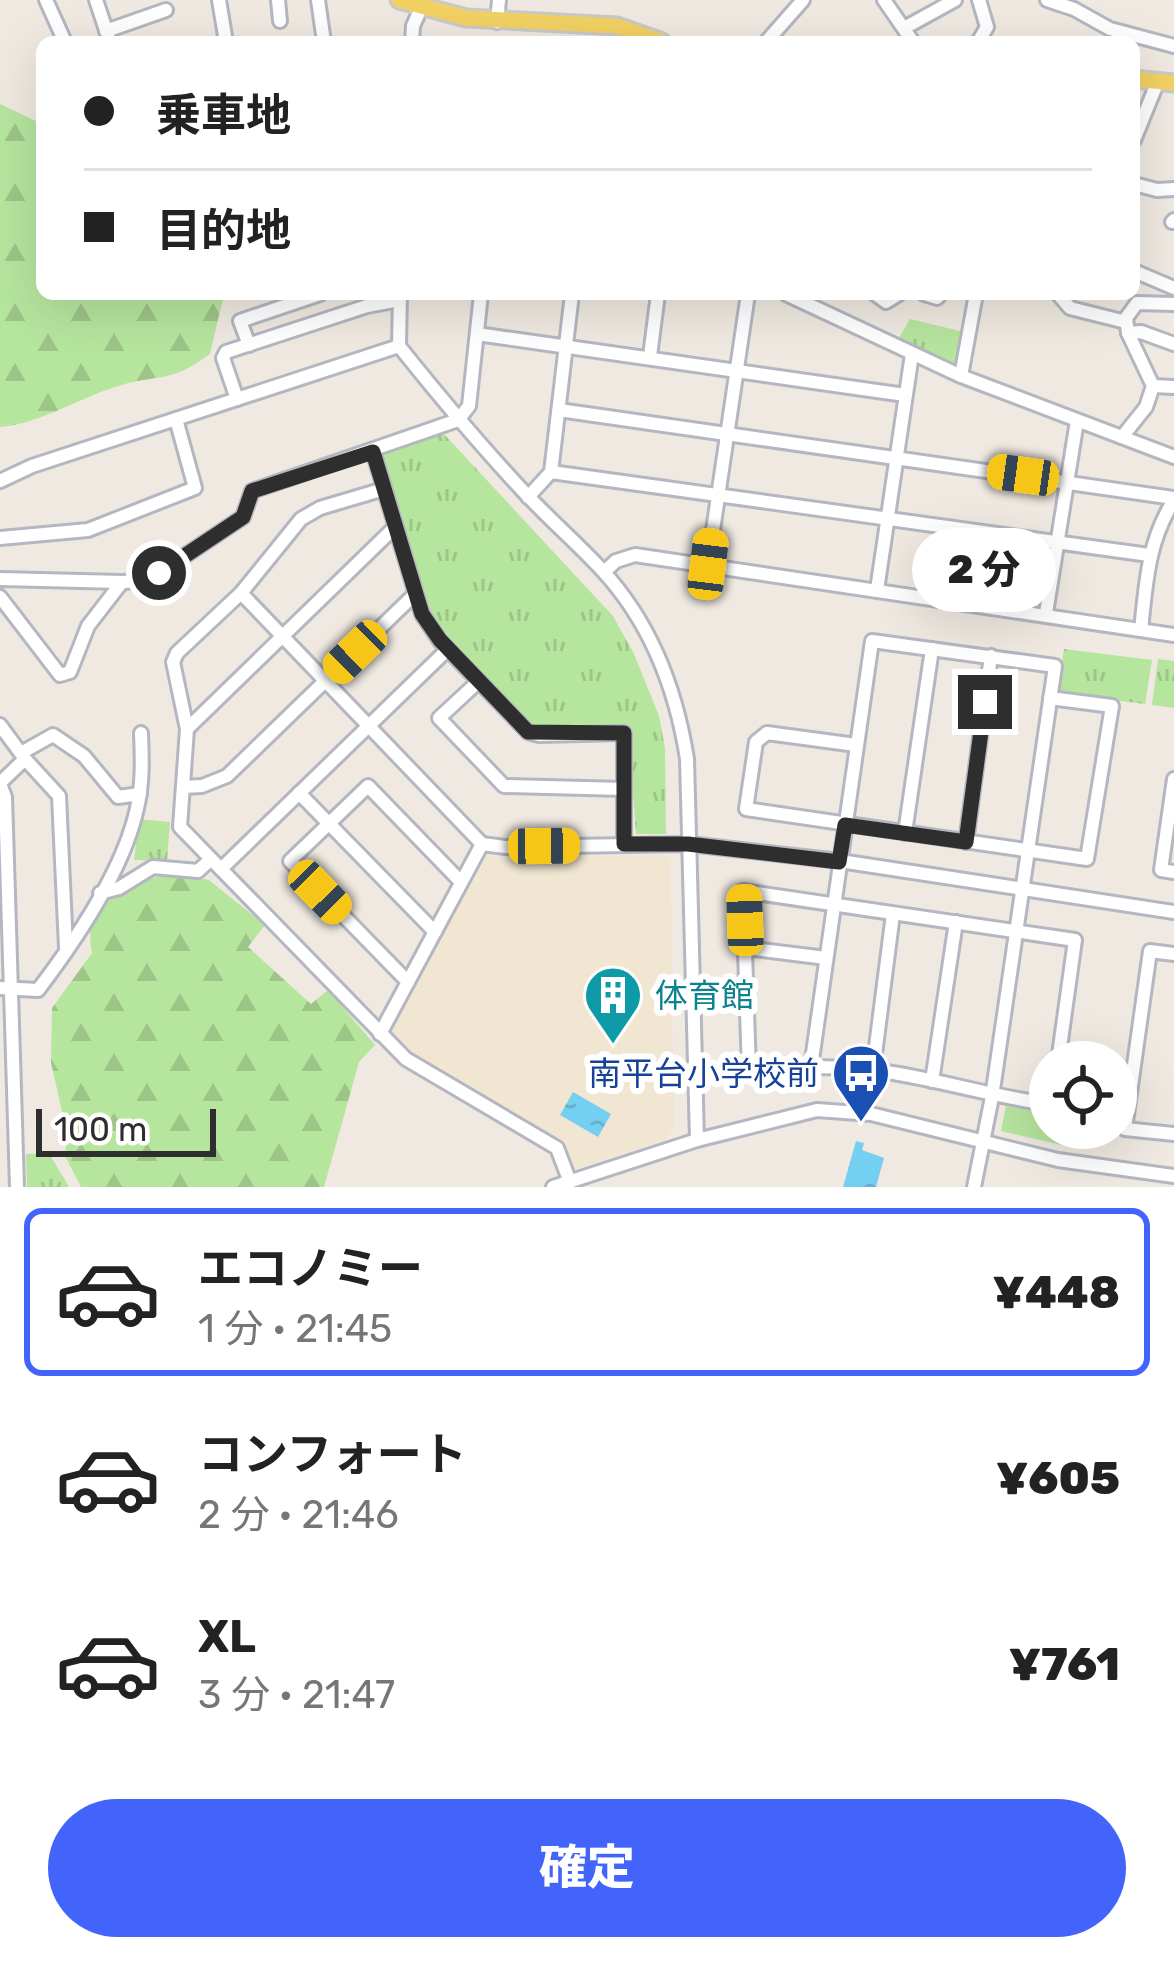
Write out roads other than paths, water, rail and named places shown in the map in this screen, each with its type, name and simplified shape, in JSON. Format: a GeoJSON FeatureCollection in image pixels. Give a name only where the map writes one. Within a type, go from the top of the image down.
{"type":"FeatureCollection","features":[{"type":"Feature","properties":{"kind":"main road"},"geometry":{"type":"LineString","coordinates":[[399,0],[497,22],[615,34]]}},
{"type":"Feature","properties":{"kind":"street"},"geometry":{"type":"LineString","coordinates":[[46,0],[62,36]]}},
{"type":"Feature","properties":{"kind":"street"},"geometry":{"type":"LineString","coordinates":[[96,0],[108,36]]}},
{"type":"Feature","properties":{"kind":"street"},"geometry":{"type":"LineString","coordinates":[[219,0],[225,36]]}},
{"type":"Feature","properties":{"kind":"street"},"geometry":{"type":"LineString","coordinates":[[278,0],[280,22]]}},
{"type":"Feature","properties":{"kind":"street"},"geometry":{"type":"LineString","coordinates":[[318,0],[324,36]]}},
{"type":"Feature","properties":{"kind":"street"},"geometry":{"type":"LineString","coordinates":[[497,22],[499,0]]}},
{"type":"Feature","properties":{"kind":"street"},"geometry":{"type":"LineString","coordinates":[[771,36],[803,0]]}},
{"type":"Feature","properties":{"kind":"street"},"geometry":{"type":"LineString","coordinates":[[884,0],[910,36]]}},
{"type":"Feature","properties":{"kind":"street"},"geometry":{"type":"LineString","coordinates":[[906,27],[955,0]]}},
{"type":"Feature","properties":{"kind":"street"},"geometry":{"type":"LineString","coordinates":[[979,0],[987,27],[982,36]]}},
{"type":"Feature","properties":{"kind":"street"},"geometry":{"type":"LineString","coordinates":[[1047,0],[1136,36]]}},
{"type":"Feature","properties":{"kind":"street"},"geometry":{"type":"LineString","coordinates":[[412,36],[421,8]]}},
{"type":"Feature","properties":{"kind":"street"},"geometry":{"type":"LineString","coordinates":[[110,36],[166,10]]}},
{"type":"Feature","properties":{"kind":"street"},"geometry":{"type":"LineString","coordinates":[[1140,37],[1174,46]]}},
{"type":"Feature","properties":{"kind":"street"},"geometry":{"type":"LineString","coordinates":[[1140,129],[1166,82]]}},
{"type":"Feature","properties":{"kind":"street"},"geometry":{"type":"LineString","coordinates":[[1140,186],[1174,189]]}},
{"type":"Feature","properties":{"kind":"street"},"geometry":{"type":"LineString","coordinates":[[1140,274],[1174,288]]}},
{"type":"Feature","properties":{"kind":"street"},"geometry":{"type":"LineString","coordinates":[[248,344],[240,320],[302,300]]}},
{"type":"Feature","properties":{"kind":"street"},"geometry":{"type":"LineString","coordinates":[[237,399],[223,358],[226,352],[364,300]]}},
{"type":"Feature","properties":{"kind":"street"},"geometry":{"type":"LineString","coordinates":[[399,300],[399,346],[458,420],[604,572],[630,604],[661,658],[680,716],[687,759],[697,1139]]}},
{"type":"Feature","properties":{"kind":"street"},"geometry":{"type":"LineString","coordinates":[[0,580],[143,580],[243,517],[252,491],[458,420],[469,406],[481,300]]}},
{"type":"Feature","properties":{"kind":"street"},"geometry":{"type":"LineString","coordinates":[[528,496],[551,472],[571,300]]}},
{"type":"Feature","properties":{"kind":"street"},"geometry":{"type":"LineString","coordinates":[[650,356],[657,300]]}},
{"type":"Feature","properties":{"kind":"street"},"geometry":{"type":"LineString","coordinates":[[708,564],[747,300]]}},
{"type":"Feature","properties":{"kind":"street"},"geometry":{"type":"LineString","coordinates":[[799,300],[961,376],[1174,457]]}},
{"type":"Feature","properties":{"kind":"street"},"geometry":{"type":"LineString","coordinates":[[961,376],[975,300]]}},
{"type":"Feature","properties":{"kind":"street"},"geometry":{"type":"LineString","coordinates":[[1063,300],[1070,308],[1174,344]]}},
{"type":"Feature","properties":{"kind":"street"},"geometry":{"type":"LineString","coordinates":[[1122,437],[1146,407],[1154,386],[1127,328],[1137,303],[1174,304]]}},
{"type":"Feature","properties":{"kind":"street"},"geometry":{"type":"LineString","coordinates":[[477,334],[905,394]]}},
{"type":"Feature","properties":{"kind":"street"},"geometry":{"type":"LineString","coordinates":[[0,481],[399,346]]}},
{"type":"Feature","properties":{"kind":"street"},"geometry":{"type":"LineString","coordinates":[[877,590],[913,354]]}},
{"type":"Feature","properties":{"kind":"street"},"geometry":{"type":"LineString","coordinates":[[1154,386],[1174,386]]}},
{"type":"Feature","properties":{"kind":"street"},"geometry":{"type":"LineString","coordinates":[[559,410],[1174,499],[1157,527],[1149,555],[1141,630]]}},
{"type":"Feature","properties":{"kind":"street"},"geometry":{"type":"LineString","coordinates":[[0,538],[88,530],[195,488],[176,419]]}},
{"type":"Feature","properties":{"kind":"street"},"geometry":{"type":"LineString","coordinates":[[1046,613],[1077,421]]}},
{"type":"Feature","properties":{"kind":"street"},"geometry":{"type":"LineString","coordinates":[[373,452],[414,595],[448,649],[528,732],[624,733],[624,844]]}},
{"type":"Feature","properties":{"kind":"street"},"geometry":{"type":"LineString","coordinates":[[551,472],[1149,555]]}},
{"type":"Feature","properties":{"kind":"street"},"geometry":{"type":"LineString","coordinates":[[383,488],[305,516],[241,593],[173,662],[188,729],[180,827],[380,1034],[423,1072],[557,1148],[570,1182]]}},
{"type":"Feature","properties":{"kind":"street"},"geometry":{"type":"LineString","coordinates":[[188,729],[394,528]]}},
{"type":"Feature","properties":{"kind":"street"},"geometry":{"type":"LineString","coordinates":[[604,572],[616,561],[634,555],[1174,634]]}},
{"type":"Feature","properties":{"kind":"street"},"geometry":{"type":"LineString","coordinates":[[0,597],[61,675],[70,672],[88,626],[122,582]]}},
{"type":"Feature","properties":{"kind":"street"},"geometry":{"type":"LineString","coordinates":[[241,593],[482,844],[688,844],[1174,912]]}},
{"type":"Feature","properties":{"kind":"street"},"geometry":{"type":"LineString","coordinates":[[183,787],[211,784],[227,776],[414,595]]}},
{"type":"Feature","properties":{"kind":"street"},"geometry":{"type":"LineString","coordinates":[[811,1067],[872,641],[1055,666],[1018,931],[974,1187]]}},
{"type":"Feature","properties":{"kind":"street"},"geometry":{"type":"LineString","coordinates":[[99,894],[153,867],[190,872],[216,864],[299,794],[448,649]]}},
{"type":"Feature","properties":{"kind":"street"},"geometry":{"type":"LineString","coordinates":[[905,833],[932,649]]}},
{"type":"Feature","properties":{"kind":"street"},"geometry":{"type":"LineString","coordinates":[[966,842],[991,656]]}},
{"type":"Feature","properties":{"kind":"street"},"geometry":{"type":"LineString","coordinates":[[479,681],[439,718],[504,786],[624,789]]}},
{"type":"Feature","properties":{"kind":"street"},"geometry":{"type":"LineString","coordinates":[[856,745],[767,733],[756,742],[746,808],[1087,859],[1112,706],[1050,698]]}},
{"type":"Feature","properties":{"kind":"street"},"geometry":{"type":"LineString","coordinates":[[0,725],[59,796],[66,953]]}},
{"type":"Feature","properties":{"kind":"street"},"geometry":{"type":"LineString","coordinates":[[6,988],[38,990],[66,953],[99,894],[128,838],[140,794],[141,733]]}},
{"type":"Feature","properties":{"kind":"street"},"geometry":{"type":"LineString","coordinates":[[17,1187],[6,988],[5,797],[0,783],[23,756],[53,735],[84,756],[118,796],[140,794]]}},
{"type":"Feature","properties":{"kind":"street"},"geometry":{"type":"LineString","coordinates":[[1174,779],[1161,870],[1174,872]]}},
{"type":"Feature","properties":{"kind":"street"},"geometry":{"type":"LineString","coordinates":[[408,982],[290,862],[368,786],[461,882]]}},
{"type":"Feature","properties":{"kind":"street"},"geometry":{"type":"LineString","coordinates":[[299,794],[435,932]]}},
{"type":"Feature","properties":{"kind":"street"},"geometry":{"type":"LineString","coordinates":[[380,1034],[482,844]]}},
{"type":"Feature","properties":{"kind":"street"},"geometry":{"type":"LineString","coordinates":[[1029,1101],[873,1070],[749,1071],[743,891],[1075,940],[1061,1041]]}},
{"type":"Feature","properties":{"kind":"street"},"geometry":{"type":"LineString","coordinates":[[873,1070],[893,914]]}},
{"type":"Feature","properties":{"kind":"street"},"geometry":{"type":"LineString","coordinates":[[932,1081],[956,922]]}},
{"type":"Feature","properties":{"kind":"street"},"geometry":{"type":"LineString","coordinates":[[746,948],[826,958]]}},
{"type":"Feature","properties":{"kind":"street"},"geometry":{"type":"LineString","coordinates":[[1174,954],[1150,951],[1125,1129],[1174,1134]]}},
{"type":"Feature","properties":{"kind":"street"},"geometry":{"type":"LineString","coordinates":[[553,1187],[697,1139],[817,1110],[871,1114],[1100,1168],[1174,1176]]}},
{"type":"Feature","properties":{"kind":"water"},"geometry":{"type":"Polygon","coordinates":[[[573,1092],[611,1114],[598,1137],[560,1115],[573,1092]]]}},
{"type":"Feature","properties":{"kind":"water"},"geometry":{"type":"Polygon","coordinates":[[[856,1141],[864,1143],[862,1150],[884,1158],[876,1187],[843,1187],[856,1141]]]}},
{"type":"Feature","properties":{"kind":"place","name":"体育館"},"geometry":{"type":"Point","coordinates":[613,1046]}},
{"type":"Feature","properties":{"kind":"place","name":"南平台小学校前"},"geometry":{"type":"Point","coordinates":[861,1124]}}]}
